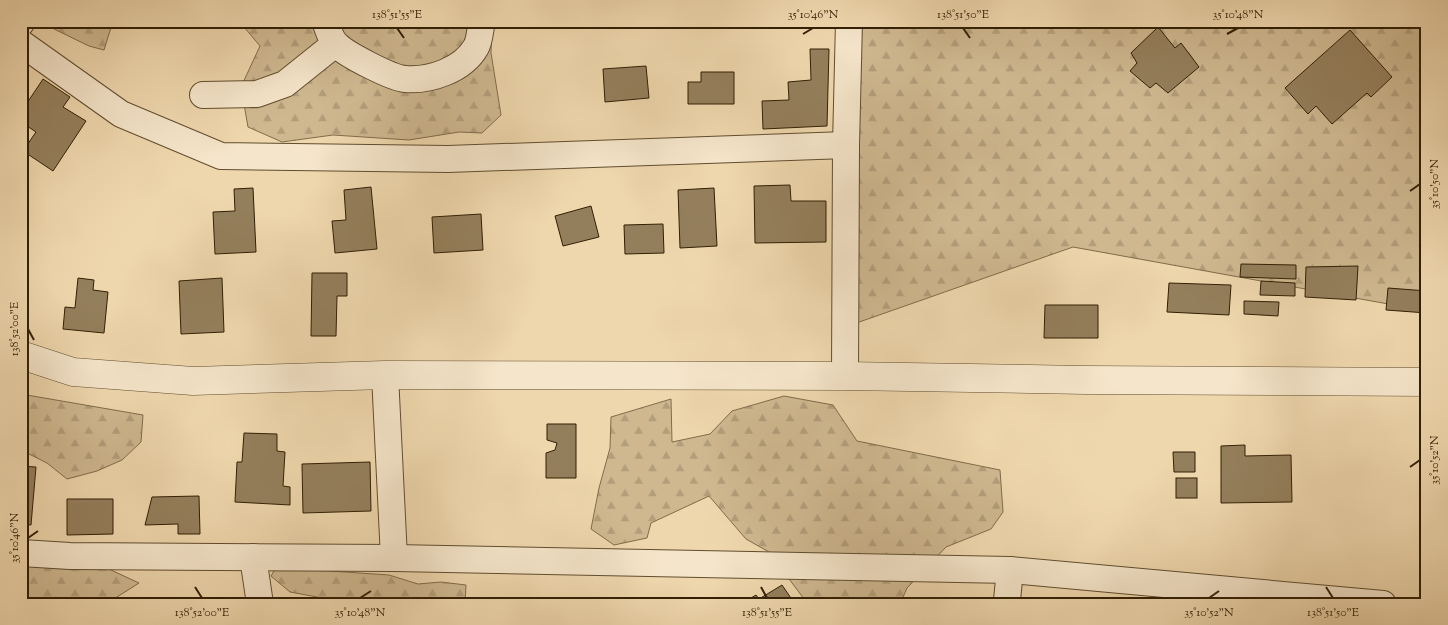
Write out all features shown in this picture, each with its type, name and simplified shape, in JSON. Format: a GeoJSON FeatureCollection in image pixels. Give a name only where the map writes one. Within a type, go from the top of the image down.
{"type":"FeatureCollection","features":[{"type":"Feature","properties":{"kind":"street"},"geometry":{"type":"LineString","coordinates":[[203,95],[257,94],[285,84],[330,33],[351,56],[374,68],[404,79],[433,77],[460,66],[476,47],[482,21]]}},
{"type":"Feature","properties":{"kind":"street"},"geometry":{"type":"LineString","coordinates":[[845,376],[848,21]]}},
{"type":"Feature","properties":{"kind":"street"},"geometry":{"type":"LineString","coordinates":[[21,42],[121,114],[221,156],[448,158],[846,145]]}},
{"type":"Feature","properties":{"kind":"street"},"geometry":{"type":"LineString","coordinates":[[21,355],[73,372],[193,381],[385,375],[845,376],[1427,382]]}},
{"type":"Feature","properties":{"kind":"street"},"geometry":{"type":"LineString","coordinates":[[385,375],[394,558]]}},
{"type":"Feature","properties":{"kind":"street"},"geometry":{"type":"LineString","coordinates":[[21,553],[70,556],[394,558],[1010,570],[1383,604]]}},
{"type":"Feature","properties":{"kind":"street"},"geometry":{"type":"LineString","coordinates":[[253,557],[260,604]]}},
{"type":"Feature","properties":{"kind":"street"},"geometry":{"type":"LineString","coordinates":[[1007,600],[1010,570]]}},
{"type":"Feature","properties":{"kind":"green space"},"geometry":{"type":"Polygon","coordinates":[[[50,21],[113,21],[104,50],[89,46],[54,29],[50,21]]]}},
{"type":"Feature","properties":{"kind":"green space"},"geometry":{"type":"Polygon","coordinates":[[[239,21],[492,21],[491,53],[501,115],[482,133],[459,132],[409,140],[333,135],[282,142],[248,127],[241,87],[260,46],[239,21]]]}},
{"type":"Feature","properties":{"kind":"green space"},"geometry":{"type":"Polygon","coordinates":[[[838,21],[1427,21],[1427,311],[1073,247],[845,327],[838,21]]]}},
{"type":"Feature","properties":{"kind":"green space"},"geometry":{"type":"Polygon","coordinates":[[[21,394],[143,415],[141,442],[122,460],[97,471],[67,479],[47,463],[21,450],[21,394]]]}},
{"type":"Feature","properties":{"kind":"green space"},"geometry":{"type":"Polygon","coordinates":[[[784,396],[833,405],[857,441],[1000,470],[1003,512],[991,529],[946,547],[907,588],[900,604],[804,604],[804,599],[769,552],[746,539],[709,496],[651,523],[647,538],[614,545],[591,529],[599,488],[610,448],[611,417],[671,399],[672,442],[710,434],[732,411],[784,396]]]}},
{"type":"Feature","properties":{"kind":"green space"},"geometry":{"type":"Polygon","coordinates":[[[279,562],[330,571],[389,575],[418,584],[441,582],[466,585],[465,604],[330,604],[317,597],[290,592],[271,576],[279,562]]]}},
{"type":"Feature","properties":{"kind":"green space"},"geometry":{"type":"Polygon","coordinates":[[[98,564],[139,583],[106,604],[21,604],[21,566],[98,564]]]}},
{"type":"Feature","properties":{"kind":"building"},"geometry":{"type":"Polygon","coordinates":[[[1158,27],[1175,48],[1181,43],[1199,67],[1168,93],[1156,83],[1150,88],[1130,71],[1137,63],[1131,53],[1158,27]]]}},
{"type":"Feature","properties":{"kind":"building"},"geometry":{"type":"Polygon","coordinates":[[[1350,30],[1392,77],[1371,97],[1367,93],[1332,124],[1316,106],[1308,114],[1285,88],[1350,30]]]}},
{"type":"Feature","properties":{"kind":"building"},"geometry":{"type":"Polygon","coordinates":[[[810,49],[829,49],[827,126],[763,129],[762,101],[789,100],[788,82],[811,80],[810,49]]]}},
{"type":"Feature","properties":{"kind":"building"},"geometry":{"type":"Polygon","coordinates":[[[646,66],[649,98],[605,102],[603,69],[646,66]]]}},
{"type":"Feature","properties":{"kind":"building"},"geometry":{"type":"Polygon","coordinates":[[[701,72],[734,72],[734,104],[688,104],[688,82],[701,82],[701,72]]]}},
{"type":"Feature","properties":{"kind":"building"},"geometry":{"type":"Polygon","coordinates":[[[43,79],[70,97],[63,107],[86,121],[53,171],[23,151],[36,132],[21,122],[21,112],[43,79]]]}},
{"type":"Feature","properties":{"kind":"building"},"geometry":{"type":"Polygon","coordinates":[[[790,185],[791,201],[826,201],[826,242],[755,243],[754,186],[790,185]]]}},
{"type":"Feature","properties":{"kind":"building"},"geometry":{"type":"Polygon","coordinates":[[[371,187],[377,249],[335,253],[332,221],[346,220],[344,190],[371,187]]]}},
{"type":"Feature","properties":{"kind":"building"},"geometry":{"type":"Polygon","coordinates":[[[253,188],[256,252],[215,254],[213,212],[235,211],[234,189],[253,188]]]}},
{"type":"Feature","properties":{"kind":"building"},"geometry":{"type":"Polygon","coordinates":[[[714,188],[717,246],[680,248],[678,190],[714,188]]]}},
{"type":"Feature","properties":{"kind":"building"},"geometry":{"type":"Polygon","coordinates":[[[591,206],[599,237],[563,246],[555,216],[591,206]]]}},
{"type":"Feature","properties":{"kind":"building"},"geometry":{"type":"Polygon","coordinates":[[[481,214],[483,250],[434,253],[432,217],[481,214]]]}},
{"type":"Feature","properties":{"kind":"building"},"geometry":{"type":"Polygon","coordinates":[[[663,224],[664,253],[625,254],[624,225],[663,224]]]}},
{"type":"Feature","properties":{"kind":"building"},"geometry":{"type":"Polygon","coordinates":[[[1241,264],[1296,265],[1296,279],[1240,277],[1241,264]]]}},
{"type":"Feature","properties":{"kind":"building"},"geometry":{"type":"Polygon","coordinates":[[[1358,266],[1356,300],[1305,297],[1306,267],[1358,266]]]}},
{"type":"Feature","properties":{"kind":"building"},"geometry":{"type":"Polygon","coordinates":[[[312,273],[347,273],[347,296],[337,296],[336,336],[311,336],[312,273]]]}},
{"type":"Feature","properties":{"kind":"building"},"geometry":{"type":"Polygon","coordinates":[[[78,278],[94,280],[93,290],[108,292],[104,333],[63,329],[65,307],[75,308],[78,278]]]}},
{"type":"Feature","properties":{"kind":"building"},"geometry":{"type":"Polygon","coordinates":[[[222,278],[224,332],[181,334],[179,281],[222,278]]]}},
{"type":"Feature","properties":{"kind":"building"},"geometry":{"type":"Polygon","coordinates":[[[1261,281],[1295,283],[1295,296],[1260,295],[1261,281]]]}},
{"type":"Feature","properties":{"kind":"building"},"geometry":{"type":"Polygon","coordinates":[[[1169,283],[1231,285],[1229,315],[1167,312],[1169,283]]]}},
{"type":"Feature","properties":{"kind":"building"},"geometry":{"type":"Polygon","coordinates":[[[1388,288],[1427,291],[1427,313],[1386,310],[1388,288]]]}},
{"type":"Feature","properties":{"kind":"building"},"geometry":{"type":"Polygon","coordinates":[[[1244,301],[1279,302],[1278,316],[1244,314],[1244,301]]]}},
{"type":"Feature","properties":{"kind":"building"},"geometry":{"type":"Polygon","coordinates":[[[1045,305],[1098,305],[1098,338],[1044,338],[1045,305]]]}},
{"type":"Feature","properties":{"kind":"building"},"geometry":{"type":"Polygon","coordinates":[[[547,424],[576,424],[576,478],[546,478],[546,453],[555,450],[557,443],[547,440],[547,424]]]}},
{"type":"Feature","properties":{"kind":"building"},"geometry":{"type":"Polygon","coordinates":[[[244,433],[277,434],[277,451],[285,452],[283,486],[290,487],[290,505],[235,502],[237,462],[242,462],[244,433]]]}},
{"type":"Feature","properties":{"kind":"building"},"geometry":{"type":"Polygon","coordinates":[[[1245,445],[1245,456],[1291,455],[1292,502],[1221,503],[1221,446],[1245,445]]]}},
{"type":"Feature","properties":{"kind":"building"},"geometry":{"type":"Polygon","coordinates":[[[1173,452],[1195,452],[1195,472],[1174,472],[1173,452]]]}},
{"type":"Feature","properties":{"kind":"building"},"geometry":{"type":"Polygon","coordinates":[[[370,462],[371,511],[303,513],[302,464],[370,462]]]}},
{"type":"Feature","properties":{"kind":"building"},"geometry":{"type":"Polygon","coordinates":[[[21,466],[36,467],[31,525],[21,524],[21,466]]]}},
{"type":"Feature","properties":{"kind":"building"},"geometry":{"type":"Polygon","coordinates":[[[1176,478],[1197,478],[1197,498],[1176,498],[1176,478]]]}},
{"type":"Feature","properties":{"kind":"building"},"geometry":{"type":"Polygon","coordinates":[[[199,496],[200,534],[178,534],[178,524],[145,525],[152,497],[199,496]]]}},
{"type":"Feature","properties":{"kind":"building"},"geometry":{"type":"Polygon","coordinates":[[[67,499],[113,499],[113,534],[67,535],[67,499]]]}},
{"type":"Feature","properties":{"kind":"building"},"geometry":{"type":"Polygon","coordinates":[[[782,585],[795,604],[741,604],[756,595],[759,599],[782,585]]]}}]}
